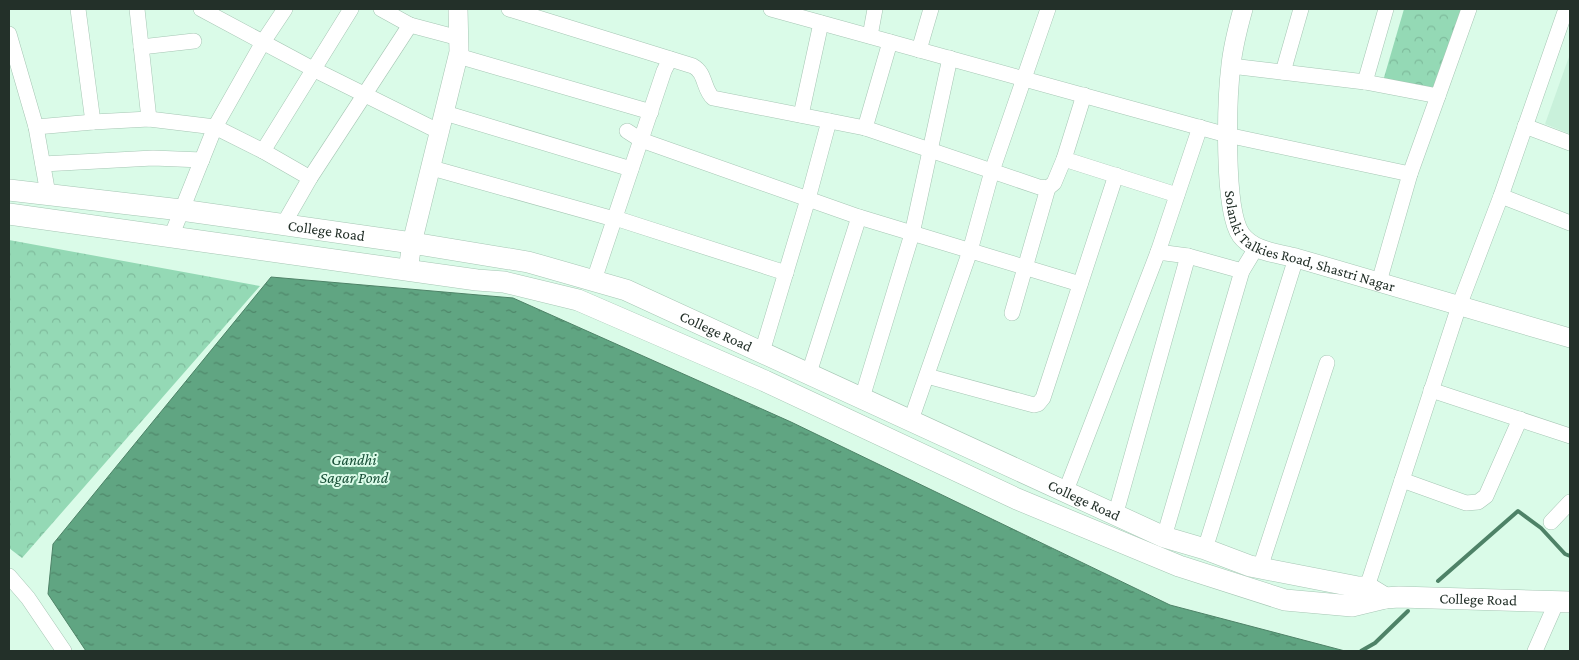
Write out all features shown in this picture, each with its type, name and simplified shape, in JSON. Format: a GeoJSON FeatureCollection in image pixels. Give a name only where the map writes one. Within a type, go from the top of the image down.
{"type":"FeatureCollection","features":[{"type":"Feature","properties":{"kind":"main road","name":"College Road"},"geometry":{"type":"LineString","coordinates":[[9,190],[181,210],[412,243],[528,262],[594,280],[626,290],[1164,537],[1205,549],[1250,566],[1367,587],[1385,598]]}},
{"type":"Feature","properties":{"kind":"main road","name":"College Road"},"geometry":{"type":"LineString","coordinates":[[9,214],[477,280],[504,282],[578,300],[765,381],[1017,499],[1179,566],[1285,600],[1352,606],[1385,598],[1564,602]]}},
{"type":"Feature","properties":{"kind":"street"},"geometry":{"type":"LineString","coordinates":[[78,9],[93,122]]}},
{"type":"Feature","properties":{"kind":"street"},"geometry":{"type":"LineString","coordinates":[[137,9],[150,119]]}},
{"type":"Feature","properties":{"kind":"street"},"geometry":{"type":"LineString","coordinates":[[201,9],[313,69],[440,132]]}},
{"type":"Feature","properties":{"kind":"street"},"geometry":{"type":"LineString","coordinates":[[171,237],[215,127],[284,9]]}},
{"type":"Feature","properties":{"kind":"street"},"geometry":{"type":"LineString","coordinates":[[264,151],[351,9]]}},
{"type":"Feature","properties":{"kind":"street"},"geometry":{"type":"LineString","coordinates":[[381,9],[459,47],[650,112]]}},
{"type":"Feature","properties":{"kind":"street"},"geometry":{"type":"LineString","coordinates":[[408,270],[412,243],[445,112],[459,47],[458,9]]}},
{"type":"Feature","properties":{"kind":"street"},"geometry":{"type":"LineString","coordinates":[[509,9],[696,68],[702,74],[709,94],[713,98],[865,128],[1039,187],[1048,188],[1054,184],[1084,95]]}},
{"type":"Feature","properties":{"kind":"street"},"geometry":{"type":"LineString","coordinates":[[771,9],[1227,135],[1410,174]]}},
{"type":"Feature","properties":{"kind":"street"},"geometry":{"type":"LineString","coordinates":[[870,36],[875,9]]}},
{"type":"Feature","properties":{"kind":"street"},"geometry":{"type":"LineString","coordinates":[[919,50],[931,9]]}},
{"type":"Feature","properties":{"kind":"street"},"geometry":{"type":"LineString","coordinates":[[911,420],[970,251],[992,171],[1048,9]]}},
{"type":"Feature","properties":{"kind":"street","name":"Solanki Talkies Road, Shastri Nagar"},"geometry":{"type":"LineString","coordinates":[[1243,9],[1230,66],[1227,135],[1229,183],[1234,215],[1241,234],[1256,248],[1570,338]]}},
{"type":"Feature","properties":{"kind":"street"},"geometry":{"type":"LineString","coordinates":[[1283,72],[1301,9]]}},
{"type":"Feature","properties":{"kind":"street"},"geometry":{"type":"LineString","coordinates":[[1365,82],[1386,9]]}},
{"type":"Feature","properties":{"kind":"street"},"geometry":{"type":"LineString","coordinates":[[1379,282],[1410,174],[1470,9]]}},
{"type":"Feature","properties":{"kind":"street"},"geometry":{"type":"LineString","coordinates":[[1367,587],[1459,306],[1501,196],[1566,9]]}},
{"type":"Feature","properties":{"kind":"street"},"geometry":{"type":"LineString","coordinates":[[800,115],[821,23]]}},
{"type":"Feature","properties":{"kind":"street"},"geometry":{"type":"LineString","coordinates":[[283,225],[310,178],[410,24]]}},
{"type":"Feature","properties":{"kind":"street"},"geometry":{"type":"LineString","coordinates":[[9,34],[36,127],[48,194]]}},
{"type":"Feature","properties":{"kind":"street"},"geometry":{"type":"LineString","coordinates":[[141,47],[194,41]]}},
{"type":"Feature","properties":{"kind":"street"},"geometry":{"type":"LineString","coordinates":[[865,128],[890,42]]}},
{"type":"Feature","properties":{"kind":"street"},"geometry":{"type":"LineString","coordinates":[[862,398],[912,234],[950,58]]}},
{"type":"Feature","properties":{"kind":"street"},"geometry":{"type":"LineString","coordinates":[[594,280],[664,71],[670,59]]}},
{"type":"Feature","properties":{"kind":"street"},"geometry":{"type":"LineString","coordinates":[[1230,66],[1365,82],[1438,96]]}},
{"type":"Feature","properties":{"kind":"street"},"geometry":{"type":"LineString","coordinates":[[445,112],[632,169]]}},
{"type":"Feature","properties":{"kind":"street"},"geometry":{"type":"LineString","coordinates":[[36,127],[150,119],[215,127],[264,151],[310,178]]}},
{"type":"Feature","properties":{"kind":"street"},"geometry":{"type":"LineString","coordinates":[[762,352],[808,199],[829,121]]}},
{"type":"Feature","properties":{"kind":"street"},"geometry":{"type":"LineString","coordinates":[[1525,126],[1570,143]]}},
{"type":"Feature","properties":{"kind":"street"},"geometry":{"type":"LineString","coordinates":[[1065,493],[1158,252],[1200,128]]}},
{"type":"Feature","properties":{"kind":"street"},"geometry":{"type":"LineString","coordinates":[[626,131],[641,140],[859,217],[1080,284]]}},
{"type":"Feature","properties":{"kind":"street"},"geometry":{"type":"LineString","coordinates":[[43,164],[153,158],[202,160]]}},
{"type":"Feature","properties":{"kind":"street"},"geometry":{"type":"LineString","coordinates":[[1064,159],[1177,195]]}},
{"type":"Feature","properties":{"kind":"street"},"geometry":{"type":"LineString","coordinates":[[439,170],[614,220],[615,218],[786,273]]}},
{"type":"Feature","properties":{"kind":"street"},"geometry":{"type":"LineString","coordinates":[[927,376],[1038,404],[1043,398],[1116,175]]}},
{"type":"Feature","properties":{"kind":"street"},"geometry":{"type":"LineString","coordinates":[[1012,313],[1048,188]]}},
{"type":"Feature","properties":{"kind":"street"},"geometry":{"type":"LineString","coordinates":[[1501,196],[1570,223]]}},
{"type":"Feature","properties":{"kind":"street"},"geometry":{"type":"LineString","coordinates":[[809,374],[859,217]]}},
{"type":"Feature","properties":{"kind":"street"},"geometry":{"type":"LineString","coordinates":[[1164,537],[1242,271],[1256,248]]}},
{"type":"Feature","properties":{"kind":"street"},"geometry":{"type":"LineString","coordinates":[[1158,252],[1188,256],[1242,271]]}},
{"type":"Feature","properties":{"kind":"street"},"geometry":{"type":"LineString","coordinates":[[1115,516],[1188,256]]}},
{"type":"Feature","properties":{"kind":"street"},"geometry":{"type":"LineString","coordinates":[[1205,549],[1296,258]]}},
{"type":"Feature","properties":{"kind":"street"},"geometry":{"type":"LineString","coordinates":[[1260,568],[1327,363]]}},
{"type":"Feature","properties":{"kind":"street"},"geometry":{"type":"LineString","coordinates":[[1432,390],[1570,436]]}},
{"type":"Feature","properties":{"kind":"street"},"geometry":{"type":"LineString","coordinates":[[1402,480],[1466,502],[1478,502],[1486,496],[1520,419]]}},
{"type":"Feature","properties":{"kind":"street"},"geometry":{"type":"LineString","coordinates":[[1551,522],[1570,502]]}},
{"type":"Feature","properties":{"kind":"street"},"geometry":{"type":"LineString","coordinates":[[9,576],[28,598],[64,651]]}},
{"type":"Feature","properties":{"kind":"street"},"geometry":{"type":"LineString","coordinates":[[1535,651],[1564,602]]}},
{"type":"Feature","properties":{"kind":"shaded area"},"geometry":{"type":"Polygon","coordinates":[[[1570,54],[1570,134],[1545,124],[1570,54]]]}},
{"type":"Feature","properties":{"kind":"green space"},"geometry":{"type":"Polygon","coordinates":[[[1404,9],[1466,9],[1441,90],[1383,81],[1404,9]]]}},
{"type":"Feature","properties":{"kind":"green space"},"geometry":{"type":"Polygon","coordinates":[[[9,240],[260,286],[22,558],[9,548],[9,240]]]}},
{"type":"Feature","properties":{"kind":"water","name":"Gandhi Sagar Pond"},"geometry":{"type":"Polygon","coordinates":[[[271,277],[513,298],[791,422],[1170,605],[1345,651],[86,651],[48,594],[53,544],[271,277]]]}},
{"type":"Feature","properties":{"kind":"waterway"},"geometry":{"type":"LineString","coordinates":[[1438,581],[1518,511],[1541,528],[1565,554],[1570,556]]}},
{"type":"Feature","properties":{"kind":"waterway"},"geometry":{"type":"LineString","coordinates":[[1361,651],[1375,643],[1408,611]]}}]}
